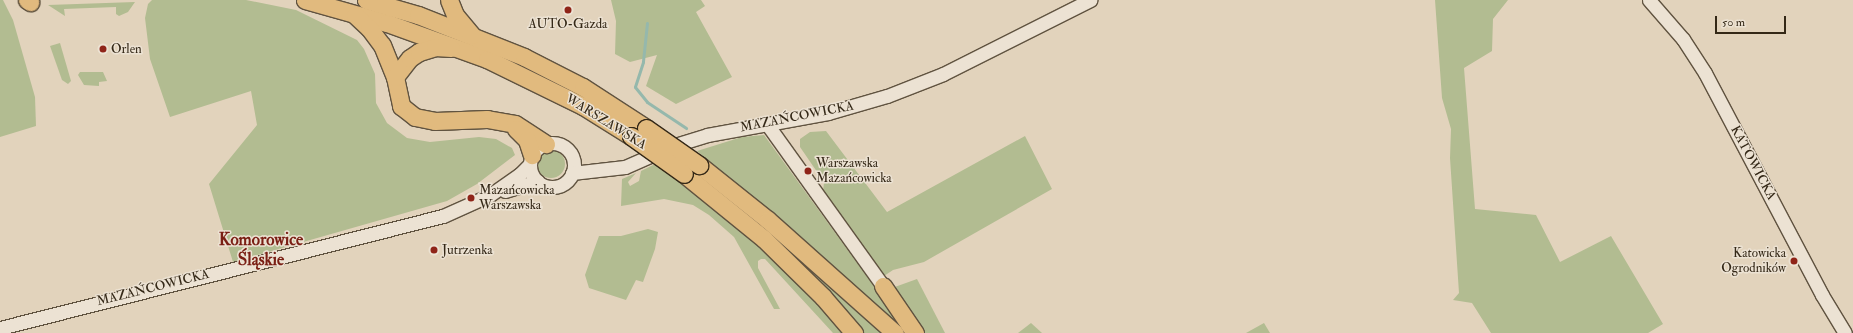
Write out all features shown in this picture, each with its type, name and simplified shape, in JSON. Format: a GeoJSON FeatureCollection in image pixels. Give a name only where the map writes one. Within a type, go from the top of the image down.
{"type":"FeatureCollection","features":[{"type":"Feature","properties":{"kind":"main road","name":"WARSZAWSKA"},"geometry":{"type":"LineString","coordinates":[[305,0],[352,12],[461,49],[550,88],[631,136],[684,174],[770,244],[823,297],[854,333]]}},
{"type":"Feature","properties":{"kind":"main road","name":"WARSZAWSKA"},"geometry":{"type":"LineString","coordinates":[[366,0],[472,35],[583,86],[699,165],[768,220],[895,333]]}},
{"type":"Feature","properties":{"kind":"main road"},"geometry":{"type":"LineString","coordinates":[[449,0],[455,15],[472,35]]}},
{"type":"Feature","properties":{"kind":"main road"},"geometry":{"type":"LineString","coordinates":[[352,12],[369,28],[382,45],[395,77],[402,106],[415,117],[435,121],[487,118],[522,127],[546,144]]}},
{"type":"Feature","properties":{"kind":"main road"},"geometry":{"type":"LineString","coordinates":[[395,77],[410,58],[419,52],[435,47],[461,49]]}},
{"type":"Feature","properties":{"kind":"main road"},"geometry":{"type":"LineString","coordinates":[[506,122],[524,136],[531,159]]}},
{"type":"Feature","properties":{"kind":"main road"},"geometry":{"type":"LineString","coordinates":[[883,286],[915,333]]}},
{"type":"Feature","properties":{"kind":"street","name":"MAZAŃCOWICKA"},"geometry":{"type":"LineString","coordinates":[[572,173],[634,164],[675,145],[707,135],[828,113],[887,96],[943,74],[1090,0]]}},
{"type":"Feature","properties":{"kind":"street","name":"KATOWICKA"},"geometry":{"type":"LineString","coordinates":[[1649,0],[1683,39],[1705,73],[1818,289],[1845,333]]}},
{"type":"Feature","properties":{"kind":"street"},"geometry":{"type":"LineString","coordinates":[[768,124],[883,286]]}},
{"type":"Feature","properties":{"kind":"street"},"geometry":{"type":"LineString","coordinates":[[546,144],[560,144],[566,148],[573,159],[572,173],[566,182],[558,186],[544,185],[537,181],[531,159],[546,144]]}},
{"type":"Feature","properties":{"kind":"street","name":"MAZAŃCOWICKA"},"geometry":{"type":"LineString","coordinates":[[490,195],[520,174],[531,159]]}},
{"type":"Feature","properties":{"kind":"street","name":"MAZAŃCOWICKA"},"geometry":{"type":"LineString","coordinates":[[573,159],[607,169]]}},
{"type":"Feature","properties":{"kind":"street","name":"MAZAŃCOWICKA"},"geometry":{"type":"LineString","coordinates":[[0,328],[426,221],[452,212],[490,195],[537,181]]}},
{"type":"Feature","properties":{"kind":"green space"},"geometry":{"type":"Polygon","coordinates":[[[0,0],[3,0],[13,20],[35,97],[36,126],[0,137],[0,0]]]}},
{"type":"Feature","properties":{"kind":"green space"},"geometry":{"type":"Polygon","coordinates":[[[152,0],[246,0],[296,10],[357,40],[364,49],[375,74],[376,103],[387,123],[407,138],[430,142],[479,137],[496,139],[512,148],[515,155],[477,184],[447,201],[233,262],[209,184],[257,125],[251,91],[170,117],[150,59],[145,18],[148,4],[152,0]]]}},
{"type":"Feature","properties":{"kind":"green space"},"geometry":{"type":"Polygon","coordinates":[[[611,0],[701,0],[705,6],[696,12],[732,77],[676,104],[646,86],[657,55],[630,62],[615,54],[616,21],[611,0]]]}},
{"type":"Feature","properties":{"kind":"green space"},"geometry":{"type":"Polygon","coordinates":[[[1435,0],[1508,0],[1493,19],[1492,51],[1464,68],[1475,209],[1536,215],[1560,262],[1611,236],[1663,324],[1648,333],[1491,333],[1472,303],[1453,300],[1459,293],[1450,158],[1451,129],[1442,98],[1435,0]]]}},
{"type":"Feature","properties":{"kind":"green space"},"geometry":{"type":"Polygon","coordinates":[[[135,2],[128,12],[119,16],[116,14],[116,7],[64,9],[65,16],[48,5],[135,2]]]}},
{"type":"Feature","properties":{"kind":"green space"},"geometry":{"type":"Polygon","coordinates":[[[60,43],[71,81],[68,84],[62,80],[50,46],[60,43]]]}},
{"type":"Feature","properties":{"kind":"green space"},"geometry":{"type":"Polygon","coordinates":[[[80,72],[103,72],[107,81],[99,82],[99,86],[84,85],[78,75],[80,72]]]}},
{"type":"Feature","properties":{"kind":"green space"},"geometry":{"type":"Polygon","coordinates":[[[826,131],[887,212],[1025,136],[1052,189],[924,262],[893,270],[884,276],[823,192],[824,182],[800,147],[800,139],[810,132],[826,131]]]}},
{"type":"Feature","properties":{"kind":"green space"},"geometry":{"type":"Polygon","coordinates":[[[764,135],[908,333],[697,151],[742,137],[764,135]]]}},
{"type":"Feature","properties":{"kind":"green space"},"geometry":{"type":"Polygon","coordinates":[[[551,150],[561,154],[565,164],[561,174],[551,178],[541,174],[537,164],[541,154],[551,150]]]}},
{"type":"Feature","properties":{"kind":"green space"},"geometry":{"type":"Polygon","coordinates":[[[655,164],[670,176],[676,177],[766,248],[846,333],[833,333],[765,259],[761,259],[758,261],[758,268],[780,309],[774,309],[734,237],[709,215],[693,205],[664,199],[621,206],[622,179],[636,173],[628,182],[630,186],[639,181],[641,171],[655,164]]]}},
{"type":"Feature","properties":{"kind":"green space"},"geometry":{"type":"Polygon","coordinates":[[[692,166],[721,189],[886,333],[862,333],[823,289],[692,166]]]}},
{"type":"Feature","properties":{"kind":"green space"},"geometry":{"type":"Polygon","coordinates":[[[648,229],[658,232],[655,249],[643,282],[636,280],[626,300],[589,288],[585,275],[599,236],[621,236],[648,229]]]}},
{"type":"Feature","properties":{"kind":"green space"},"geometry":{"type":"Polygon","coordinates":[[[917,279],[945,333],[925,333],[892,288],[917,279]]]}},
{"type":"Feature","properties":{"kind":"green space"},"geometry":{"type":"Polygon","coordinates":[[[1031,323],[1042,333],[1018,333],[1031,323]]]}},
{"type":"Feature","properties":{"kind":"green space"},"geometry":{"type":"Polygon","coordinates":[[[1264,323],[1270,333],[1246,333],[1264,323]]]}},
{"type":"Feature","properties":{"kind":"waterway"},"geometry":{"type":"LineString","coordinates":[[647,23],[643,62],[635,87],[647,102],[686,128]]}},
{"type":"Feature","properties":{"kind":"place","name":"AUTO-Gazda"},"geometry":{"type":"Point","coordinates":[568,10]}},
{"type":"Feature","properties":{"kind":"place","name":"Orlen"},"geometry":{"type":"Point","coordinates":[103,49]}},
{"type":"Feature","properties":{"kind":"place","name":"Warszawska Mazańcowicka"},"geometry":{"type":"Point","coordinates":[808,171]}},
{"type":"Feature","properties":{"kind":"place","name":"Mazańcowicka Warszawska"},"geometry":{"type":"Point","coordinates":[471,198]}},
{"type":"Feature","properties":{"kind":"place","name":"Jutrzenka"},"geometry":{"type":"Point","coordinates":[434,250]}},
{"type":"Feature","properties":{"kind":"place","name":"Katowicka Ogrodników"},"geometry":{"type":"Point","coordinates":[1794,261]}},
{"type":"Feature","properties":{"kind":"district","name":"Komorowice Śląskie"},"geometry":{"type":"Point","coordinates":[261,250]}}]}
